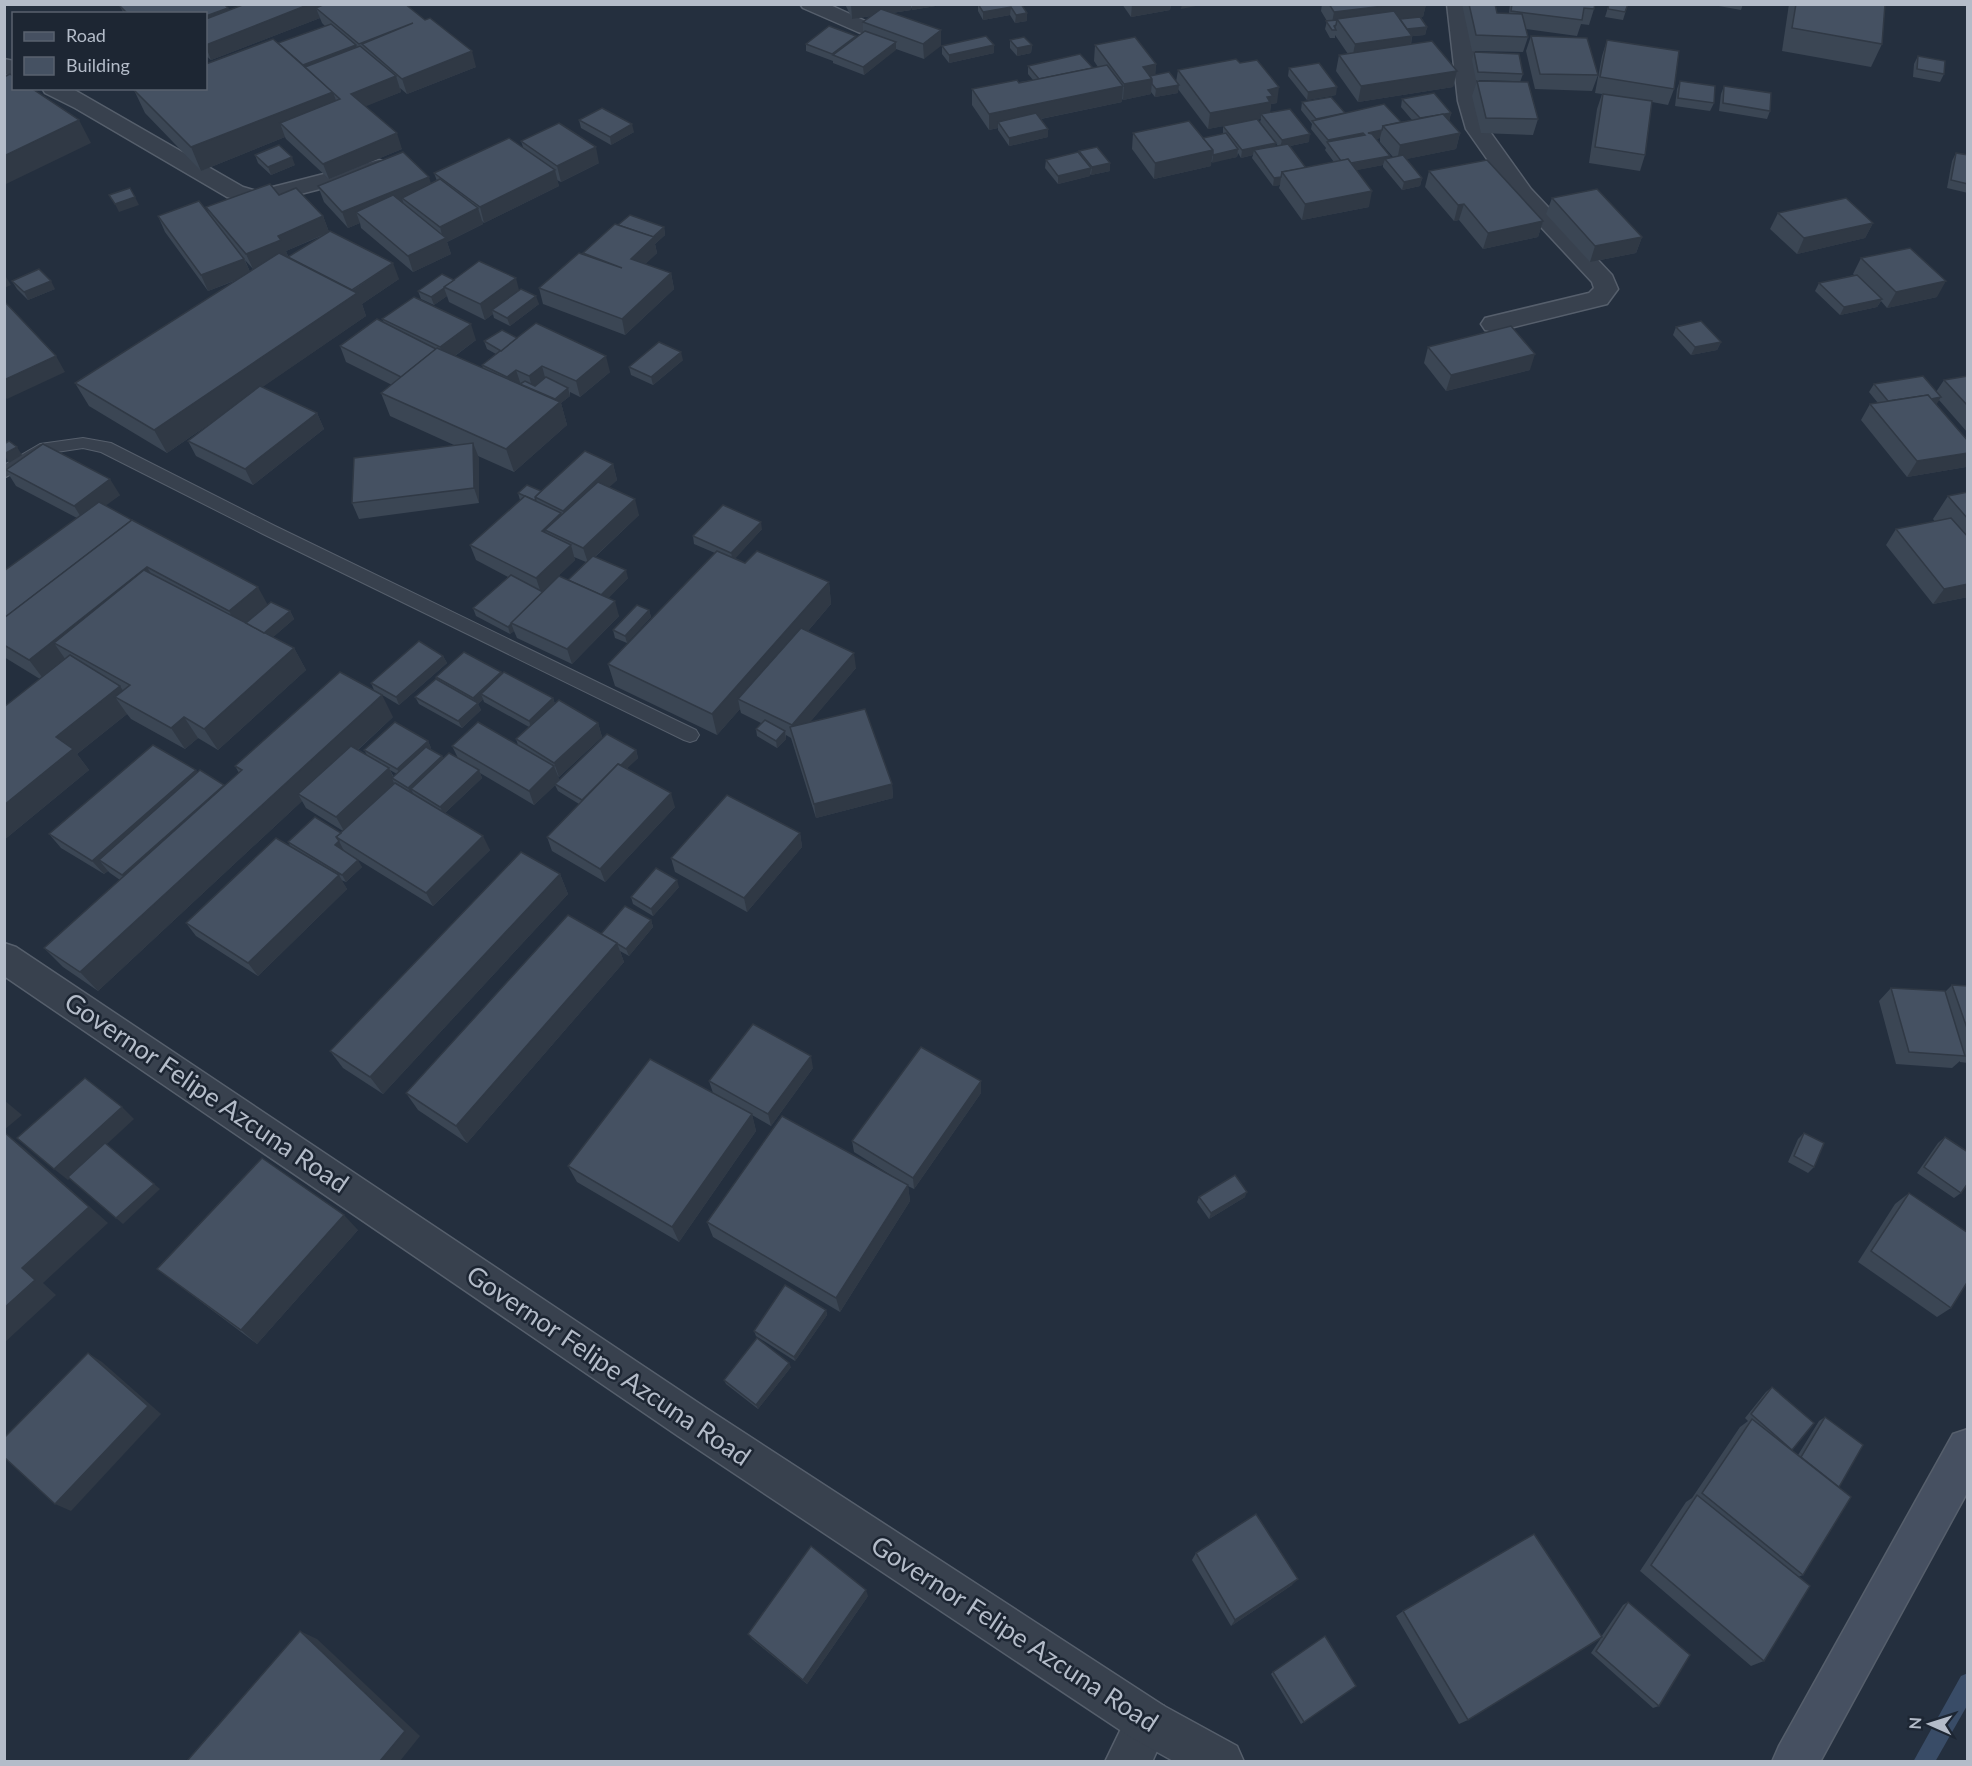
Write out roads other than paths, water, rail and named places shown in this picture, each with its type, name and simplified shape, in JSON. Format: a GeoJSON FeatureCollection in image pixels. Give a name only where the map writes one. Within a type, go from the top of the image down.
{"type":"FeatureCollection","features":[{"type":"Feature","properties":{"kind":"main road"},"geometry":{"type":"LineString","coordinates":[[1795,1761],[1968,1449]]}},
{"type":"Feature","properties":{"kind":"street"},"geometry":{"type":"LineString","coordinates":[[810,4],[865,28]]}},
{"type":"Feature","properties":{"kind":"street"},"geometry":{"type":"LineString","coordinates":[[1457,4],[1469,101],[1476,129],[1523,194],[1603,280],[1606,289],[1598,300],[1494,324]]}},
{"type":"Feature","properties":{"kind":"street"},"geometry":{"type":"LineString","coordinates":[[4,65],[12,79]]}},
{"type":"Feature","properties":{"kind":"street"},"geometry":{"type":"LineString","coordinates":[[57,90],[235,192],[257,198],[404,161]]}},
{"type":"Feature","properties":{"kind":"street","name":"Governor Felipe Azcuna Road"},"geometry":{"type":"LineString","coordinates":[[4,957],[132,1040],[692,1422],[1148,1722],[1221,1761]]}},
{"type":"Feature","properties":{"kind":"street"},"geometry":{"type":"LineString","coordinates":[[1128,1761],[1148,1722]]}},
{"type":"Feature","properties":{"kind":"lane"},"geometry":{"type":"LineString","coordinates":[[4,473],[45,448],[83,443],[105,447],[269,530],[690,735]]}},
{"type":"Feature","properties":{"kind":"waterway"},"geometry":{"type":"LineString","coordinates":[[1923,1762],[1968,1683]]}}]}
